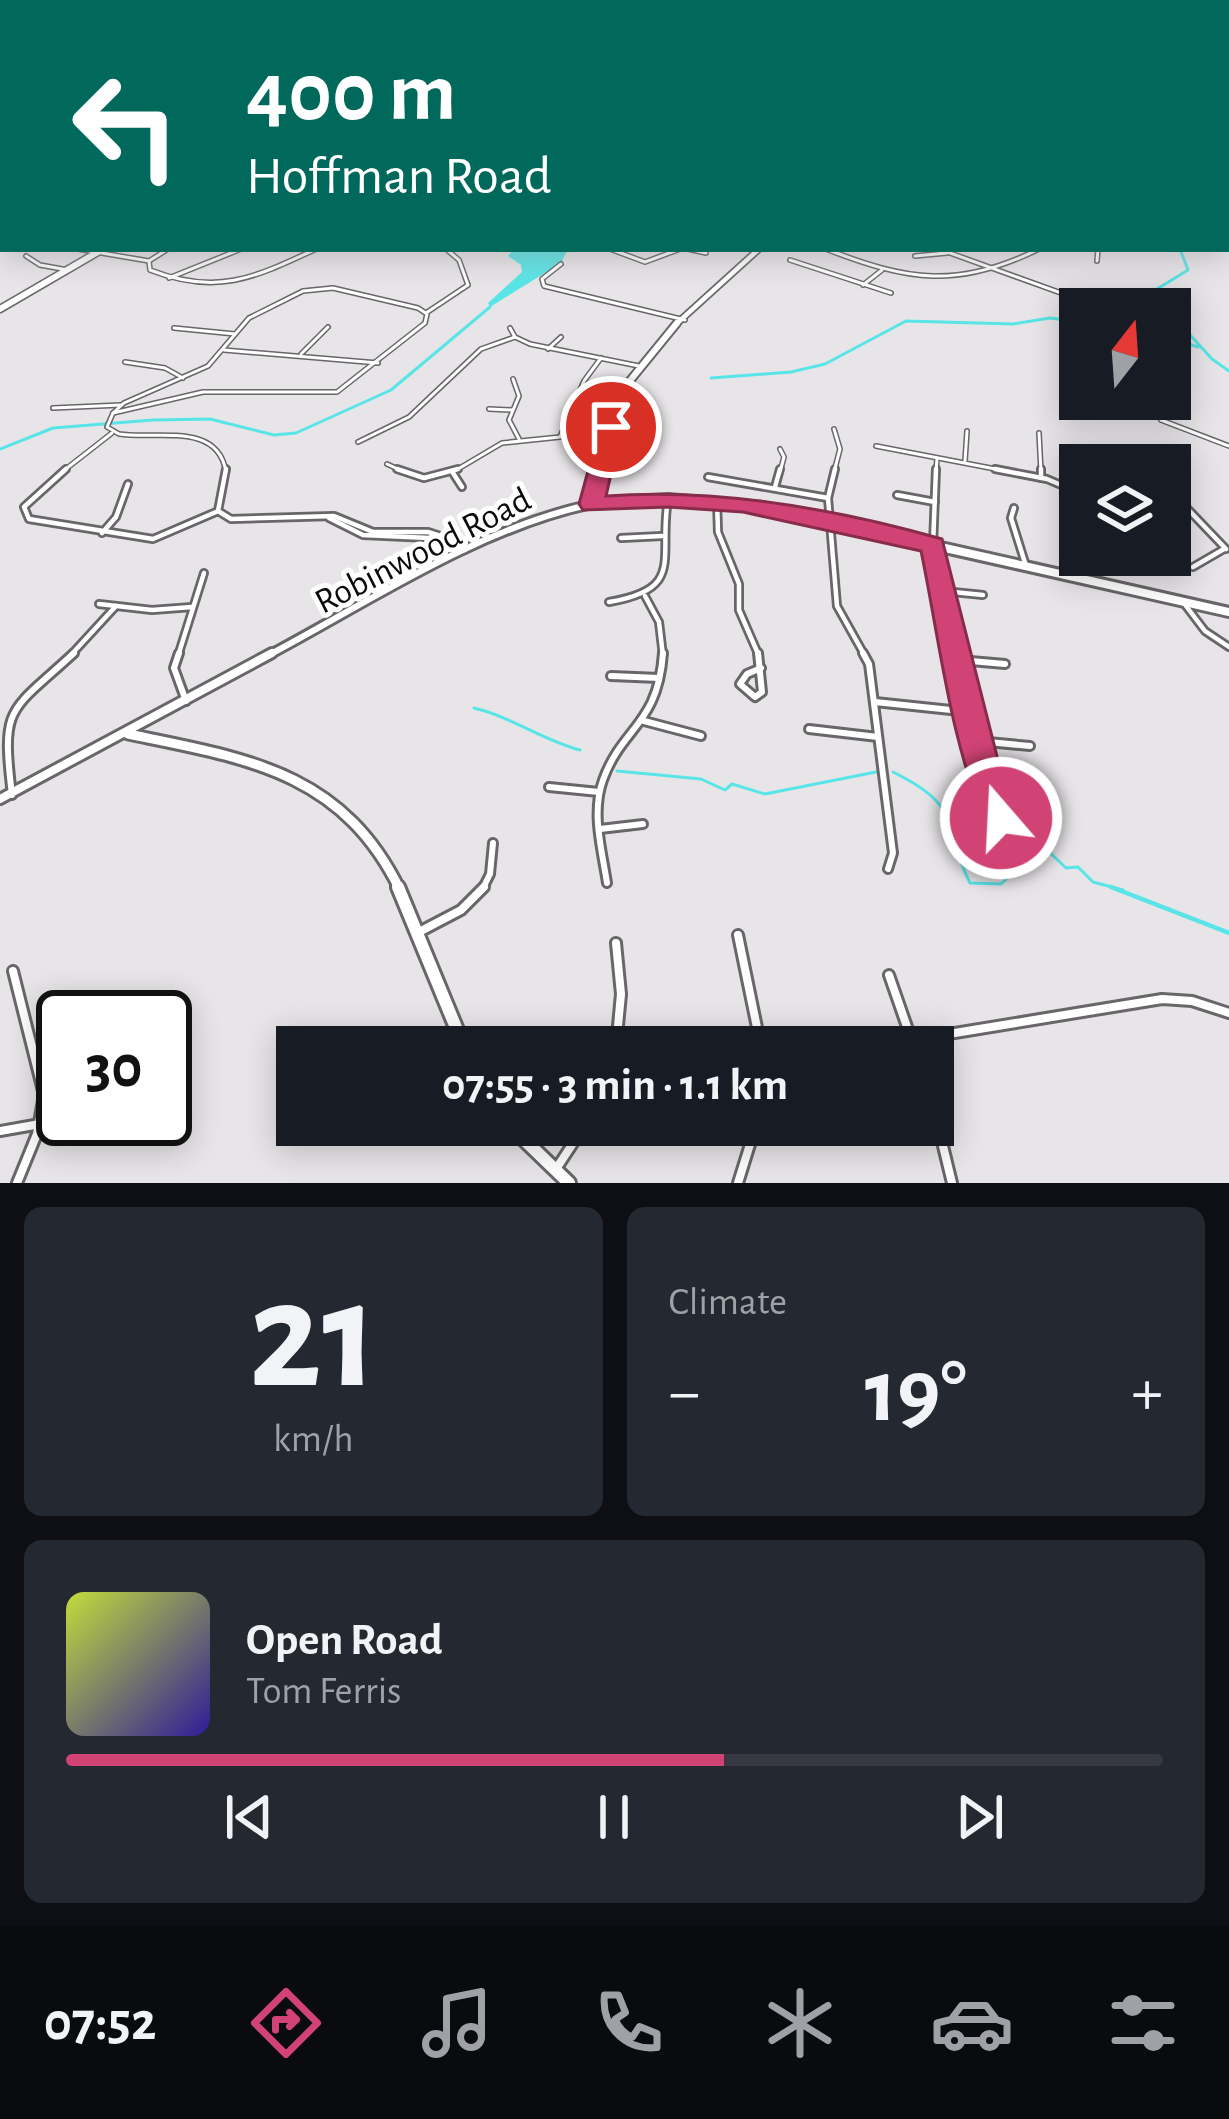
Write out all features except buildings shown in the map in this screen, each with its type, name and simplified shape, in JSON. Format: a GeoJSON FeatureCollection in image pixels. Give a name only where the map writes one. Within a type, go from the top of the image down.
{"type":"FeatureCollection","features":[{"type":"Feature","properties":{"kind":"main road"},"geometry":{"type":"LineString","coordinates":[[2,306],[98,252]]}},
{"type":"Feature","properties":{"kind":"main road"},"geometry":{"type":"LineString","coordinates":[[755,252],[731,268],[639,366],[617,406],[592,504],[668,499],[717,502],[829,521],[1229,612]]}},
{"type":"Feature","properties":{"kind":"main road"},"geometry":{"type":"LineString","coordinates":[[128,734],[260,763],[328,797],[368,832],[386,857],[456,1026]]}},
{"type":"Feature","properties":{"kind":"main road"},"geometry":{"type":"LineString","coordinates":[[529,1146],[569,1183]]}},
{"type":"Feature","properties":{"kind":"street"},"geometry":{"type":"LineString","coordinates":[[88,252],[149,261],[163,252]]}},
{"type":"Feature","properties":{"kind":"street"},"geometry":{"type":"LineString","coordinates":[[170,278],[234,252]]}},
{"type":"Feature","properties":{"kind":"street"},"geometry":{"type":"LineString","coordinates":[[149,261],[150,270],[170,278],[202,288],[224,287],[309,252]]}},
{"type":"Feature","properties":{"kind":"street"},"geometry":{"type":"LineString","coordinates":[[112,433],[107,427],[121,405],[208,366],[255,314],[318,288],[426,313],[452,301],[468,285],[459,260],[450,252]]}},
{"type":"Feature","properties":{"kind":"street"},"geometry":{"type":"LineString","coordinates":[[613,252],[647,262],[676,252]]}},
{"type":"Feature","properties":{"kind":"street"},"geometry":{"type":"LineString","coordinates":[[702,252],[706,253]]}},
{"type":"Feature","properties":{"kind":"street"},"geometry":{"type":"LineString","coordinates":[[834,252],[882,270],[937,278],[1001,270],[1034,252]]}},
{"type":"Feature","properties":{"kind":"street"},"geometry":{"type":"LineString","coordinates":[[1096,261],[1098,252]]}},
{"type":"Feature","properties":{"kind":"street"},"geometry":{"type":"LineString","coordinates":[[915,256],[947,253],[1059,292]]}},
{"type":"Feature","properties":{"kind":"street"},"geometry":{"type":"LineString","coordinates":[[26,256],[40,265],[68,270]]}},
{"type":"Feature","properties":{"kind":"street"},"geometry":{"type":"LineString","coordinates":[[790,260],[891,293]]}},
{"type":"Feature","properties":{"kind":"street"},"geometry":{"type":"LineString","coordinates":[[561,264],[542,279],[544,286],[685,320]]}},
{"type":"Feature","properties":{"kind":"street"},"geometry":{"type":"LineString","coordinates":[[862,286],[882,270]]}},
{"type":"Feature","properties":{"kind":"street"},"geometry":{"type":"LineString","coordinates":[[113,413],[165,398],[224,391],[320,395],[350,386],[425,323],[426,313]]}},
{"type":"Feature","properties":{"kind":"street"},"geometry":{"type":"LineString","coordinates":[[301,354],[328,327]]}},
{"type":"Feature","properties":{"kind":"street"},"geometry":{"type":"LineString","coordinates":[[174,328],[235,334]]}},
{"type":"Feature","properties":{"kind":"street"},"geometry":{"type":"LineString","coordinates":[[510,328],[515,337]]}},
{"type":"Feature","properties":{"kind":"street"},"geometry":{"type":"LineString","coordinates":[[358,442],[409,417],[479,350],[515,337],[548,349],[639,366]]}},
{"type":"Feature","properties":{"kind":"street"},"geometry":{"type":"LineString","coordinates":[[548,349],[561,337]]}},
{"type":"Feature","properties":{"kind":"street"},"geometry":{"type":"LineString","coordinates":[[224,350],[378,363]]}},
{"type":"Feature","properties":{"kind":"street"},"geometry":{"type":"LineString","coordinates":[[387,464],[416,476],[453,473],[491,448],[519,439],[560,437],[584,381],[601,358]]}},
{"type":"Feature","properties":{"kind":"street"},"geometry":{"type":"LineString","coordinates":[[125,362],[165,368],[183,378]]}},
{"type":"Feature","properties":{"kind":"street"},"geometry":{"type":"LineString","coordinates":[[513,379],[519,390],[510,422],[519,439]]}},
{"type":"Feature","properties":{"kind":"street"},"geometry":{"type":"LineString","coordinates":[[150,390],[165,398]]}},
{"type":"Feature","properties":{"kind":"street"},"geometry":{"type":"LineString","coordinates":[[150,390],[158,400]]}},
{"type":"Feature","properties":{"kind":"street"},"geometry":{"type":"LineString","coordinates":[[53,408],[121,405]]}},
{"type":"Feature","properties":{"kind":"street"},"geometry":{"type":"LineString","coordinates":[[489,409],[512,410]]}},
{"type":"Feature","properties":{"kind":"street"},"geometry":{"type":"LineString","coordinates":[[1161,420],[1229,446]]}},
{"type":"Feature","properties":{"kind":"street"},"geometry":{"type":"LineString","coordinates":[[835,429],[840,449],[828,498],[837,606],[866,654],[893,853],[887,869]]}},
{"type":"Feature","properties":{"kind":"street"},"geometry":{"type":"LineString","coordinates":[[965,463],[968,431]]}},
{"type":"Feature","properties":{"kind":"street"},"geometry":{"type":"LineString","coordinates":[[218,511],[226,471],[214,448],[183,436],[112,433],[38,491],[24,508],[33,522],[160,538],[218,511],[246,521],[323,516],[352,529],[429,538],[465,550]]}},
{"type":"Feature","properties":{"kind":"street"},"geometry":{"type":"LineString","coordinates":[[1039,434],[1041,478]]}},
{"type":"Feature","properties":{"kind":"street"},"geometry":{"type":"LineString","coordinates":[[876,446],[1059,485]]}},
{"type":"Feature","properties":{"kind":"street"},"geometry":{"type":"LineString","coordinates":[[775,487],[784,457],[780,449]]}},
{"type":"Feature","properties":{"kind":"street"},"geometry":{"type":"LineString","coordinates":[[937,458],[933,545],[977,741],[1005,831]]}},
{"type":"Feature","properties":{"kind":"street"},"geometry":{"type":"LineString","coordinates":[[453,473],[462,487]]}},
{"type":"Feature","properties":{"kind":"street"},"geometry":{"type":"LineString","coordinates":[[708,477],[828,498]]}},
{"type":"Feature","properties":{"kind":"street"},"geometry":{"type":"LineString","coordinates":[[102,533],[116,517],[128,484]]}},
{"type":"Feature","properties":{"kind":"street"},"geometry":{"type":"LineString","coordinates":[[897,495],[935,502]]}},
{"type":"Feature","properties":{"kind":"street"},"geometry":{"type":"LineString","coordinates":[[609,602],[645,596],[667,569],[662,536],[668,499]]}},
{"type":"Feature","properties":{"kind":"street"},"geometry":{"type":"LineString","coordinates":[[717,502],[718,532],[739,584],[739,610],[761,668],[762,692],[755,697],[740,684],[747,674],[761,668]]}},
{"type":"Feature","properties":{"kind":"street","name":"Robinwood Road"},"geometry":{"type":"LineString","coordinates":[[0,799],[465,550],[533,518],[592,504]]}},
{"type":"Feature","properties":{"kind":"street"},"geometry":{"type":"LineString","coordinates":[[1014,508],[1011,518],[1026,566]]}},
{"type":"Feature","properties":{"kind":"street"},"geometry":{"type":"LineString","coordinates":[[1191,512],[1228,549],[1193,567]]}},
{"type":"Feature","properties":{"kind":"street"},"geometry":{"type":"LineString","coordinates":[[621,538],[662,536]]}},
{"type":"Feature","properties":{"kind":"street"},"geometry":{"type":"LineString","coordinates":[[186,701],[174,668],[204,573]]}},
{"type":"Feature","properties":{"kind":"street"},"geometry":{"type":"LineString","coordinates":[[943,591],[983,596]]}},
{"type":"Feature","properties":{"kind":"street"},"geometry":{"type":"LineString","coordinates":[[607,883],[599,793],[610,763],[644,722],[658,678],[661,620],[645,596]]}},
{"type":"Feature","properties":{"kind":"street"},"geometry":{"type":"LineString","coordinates":[[1183,602],[1205,631],[1229,647]]}},
{"type":"Feature","properties":{"kind":"street"},"geometry":{"type":"LineString","coordinates":[[99,604],[192,607]]}},
{"type":"Feature","properties":{"kind":"street"},"geometry":{"type":"LineString","coordinates":[[11,795],[5,737],[13,709],[86,642],[116,606]]}},
{"type":"Feature","properties":{"kind":"street"},"geometry":{"type":"LineString","coordinates":[[958,660],[1005,664]]}},
{"type":"Feature","properties":{"kind":"street"},"geometry":{"type":"LineString","coordinates":[[611,676],[658,678]]}},
{"type":"Feature","properties":{"kind":"street"},"geometry":{"type":"LineString","coordinates":[[875,702],[970,712]]}},
{"type":"Feature","properties":{"kind":"street"},"geometry":{"type":"LineString","coordinates":[[644,722],[701,736]]}},
{"type":"Feature","properties":{"kind":"street"},"geometry":{"type":"LineString","coordinates":[[809,729],[878,736]]}},
{"type":"Feature","properties":{"kind":"street"},"geometry":{"type":"LineString","coordinates":[[977,741],[1030,746]]}},
{"type":"Feature","properties":{"kind":"street"},"geometry":{"type":"LineString","coordinates":[[549,787],[599,793]]}},
{"type":"Feature","properties":{"kind":"street"},"geometry":{"type":"LineString","coordinates":[[600,829],[644,824]]}},
{"type":"Feature","properties":{"kind":"street"},"geometry":{"type":"LineString","coordinates":[[419,932],[457,914],[481,891],[492,871],[493,843]]}},
{"type":"Feature","properties":{"kind":"street"},"geometry":{"type":"LineString","coordinates":[[738,935],[757,1026]]}},
{"type":"Feature","properties":{"kind":"street"},"geometry":{"type":"LineString","coordinates":[[616,943],[621,994],[618,1026]]}},
{"type":"Feature","properties":{"kind":"street"},"geometry":{"type":"LineString","coordinates":[[13,971],[16,1007],[36,1063]]}},
{"type":"Feature","properties":{"kind":"street"},"geometry":{"type":"LineString","coordinates":[[889,975],[907,1026]]}},
{"type":"Feature","properties":{"kind":"street"},"geometry":{"type":"LineString","coordinates":[[954,1037],[1162,999],[1192,1001],[1229,1012]]}},
{"type":"Feature","properties":{"kind":"street"},"geometry":{"type":"LineString","coordinates":[[0,1131],[36,1125]]}},
{"type":"Feature","properties":{"kind":"street"},"geometry":{"type":"LineString","coordinates":[[17,1183],[36,1134]]}},
{"type":"Feature","properties":{"kind":"street"},"geometry":{"type":"LineString","coordinates":[[554,1171],[571,1146]]}},
{"type":"Feature","properties":{"kind":"street"},"geometry":{"type":"LineString","coordinates":[[738,1183],[749,1146]]}},
{"type":"Feature","properties":{"kind":"street"},"geometry":{"type":"LineString","coordinates":[[943,1146],[952,1183]]}},
{"type":"Feature","properties":{"kind":"water"},"geometry":{"type":"Polygon","coordinates":[[[511,252],[566,252],[561,263],[490,307],[488,303],[522,272],[521,265],[508,256],[511,252]]]}},
{"type":"Feature","properties":{"kind":"waterway"},"geometry":{"type":"LineString","coordinates":[[1159,288],[1188,270],[1181,252]]}},
{"type":"Feature","properties":{"kind":"waterway"},"geometry":{"type":"LineString","coordinates":[[0,449],[53,428],[153,420],[210,419],[274,435],[296,433],[391,390],[490,307]]}},
{"type":"Feature","properties":{"kind":"waterway"},"geometry":{"type":"LineString","coordinates":[[711,378],[791,372],[825,364],[906,321],[1013,324],[1059,319]]}},
{"type":"Feature","properties":{"kind":"waterway"},"geometry":{"type":"LineString","coordinates":[[1191,336],[1229,371]]}},
{"type":"Feature","properties":{"kind":"waterway"},"geometry":{"type":"LineString","coordinates":[[1191,345],[1198,347]]}},
{"type":"Feature","properties":{"kind":"waterway"},"geometry":{"type":"LineString","coordinates":[[474,708],[580,750]]}},
{"type":"Feature","properties":{"kind":"waterway"},"geometry":{"type":"LineString","coordinates":[[617,771],[701,779],[725,790],[732,784],[765,794],[876,772]]}},
{"type":"Feature","properties":{"kind":"waterway"},"geometry":{"type":"LineString","coordinates":[[893,772],[942,807],[970,883],[1001,884],[1042,845],[1066,868],[1078,867],[1093,882],[1123,890]]}},
{"type":"Feature","properties":{"kind":"waterway"},"geometry":{"type":"LineString","coordinates":[[1111,887],[1229,933]]}},
{"type":"Feature","properties":{"kind":"route"},"geometry":{"type":"LineString","coordinates":[[611,427],[592,504],[668,499],[743,504],[933,545],[982,760],[1001,818]]}}]}
